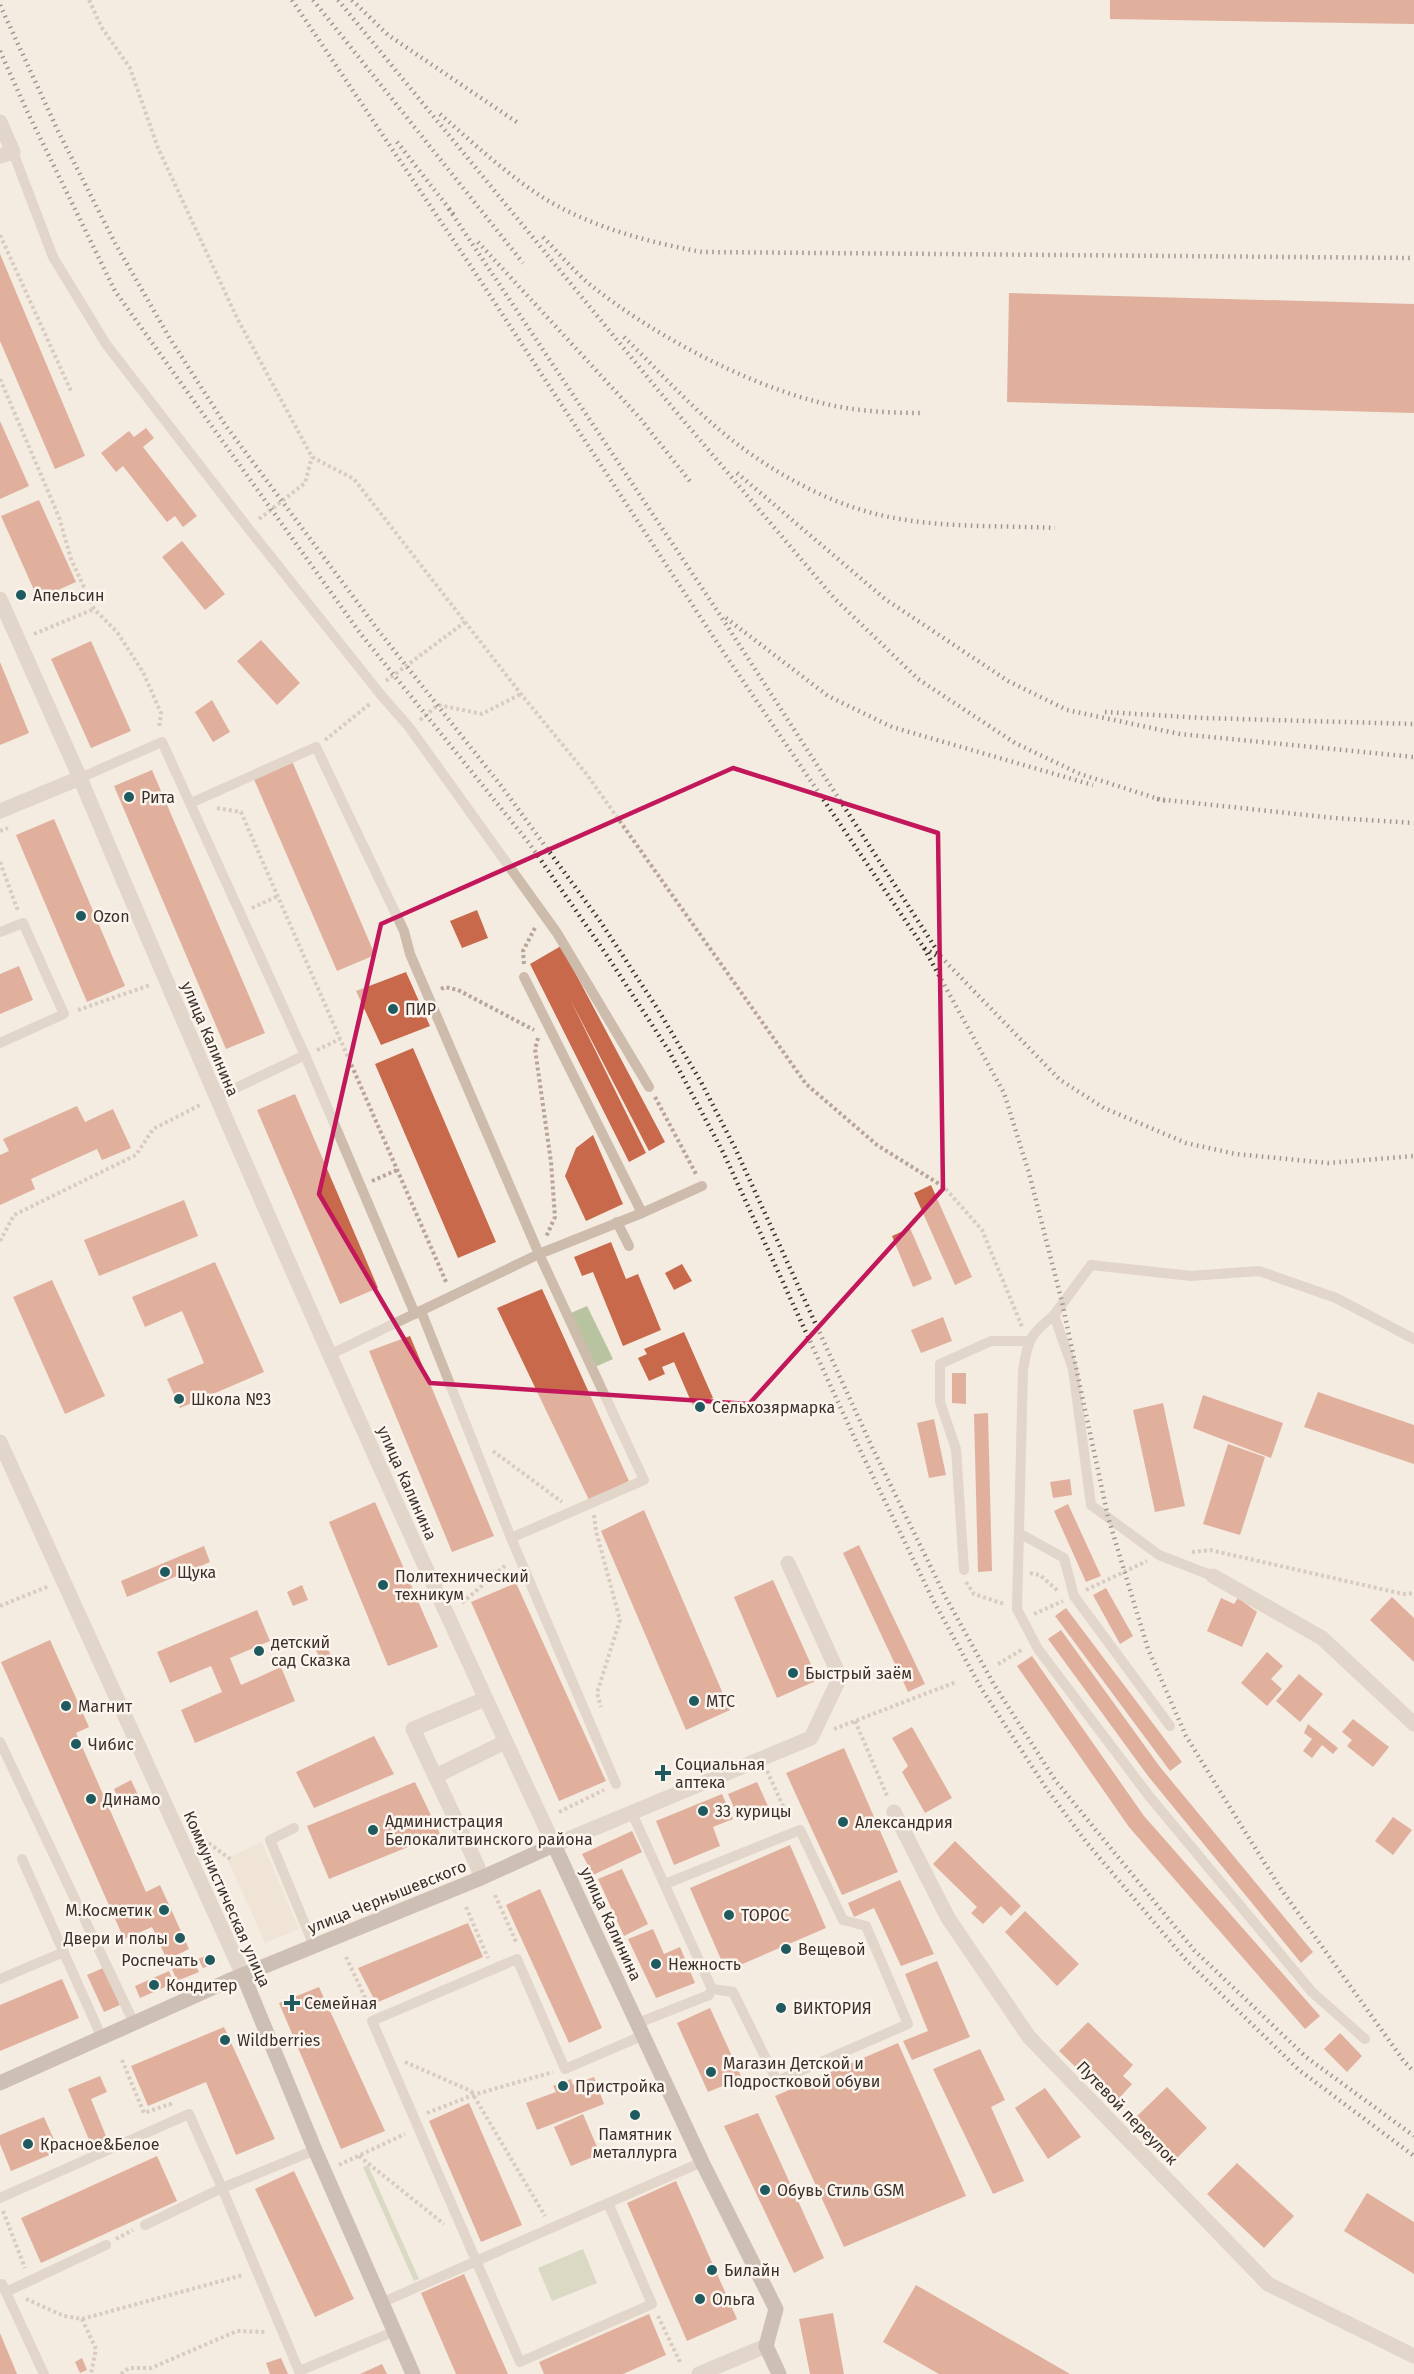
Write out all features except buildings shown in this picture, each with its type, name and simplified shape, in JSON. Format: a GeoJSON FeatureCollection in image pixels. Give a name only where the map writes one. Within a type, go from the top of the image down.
{"type":"FeatureCollection","features":[{"type":"Feature","properties":{"kind":"main road","name":"улица Чернышевского"},"geometry":{"type":"LineString","coordinates":[[0,2083],[243,1975],[481,1878],[554,1845]]}},
{"type":"Feature","properties":{"kind":"main road","name":"улица Калинина"},"geometry":{"type":"LineString","coordinates":[[554,1845],[702,2162],[776,2309],[766,2346]]}},
{"type":"Feature","properties":{"kind":"main road","name":"Коммунистическая улица"},"geometry":{"type":"LineString","coordinates":[[243,1975],[315,2150],[413,2374]]}},
{"type":"Feature","properties":{"kind":"main road"},"geometry":{"type":"LineString","coordinates":[[766,2346],[779,2374]]}},
{"type":"Feature","properties":{"kind":"street"},"geometry":{"type":"LineString","coordinates":[[0,122],[7,154]]}},
{"type":"Feature","properties":{"kind":"street","name":"улица Калинина"},"geometry":{"type":"LineString","coordinates":[[0,599],[80,778],[209,1100],[554,1845]]}},
{"type":"Feature","properties":{"kind":"street"},"geometry":{"type":"LineString","coordinates":[[0,811],[80,778]]}},
{"type":"Feature","properties":{"kind":"street","name":"Коммунистическая улица"},"geometry":{"type":"LineString","coordinates":[[0,1442],[243,1975]]}},
{"type":"Feature","properties":{"kind":"street"},"geometry":{"type":"LineString","coordinates":[[788,1563],[840,1677],[811,1738]]}},
{"type":"Feature","properties":{"kind":"street"},"geometry":{"type":"LineString","coordinates":[[1213,1575],[1322,1638],[1414,1724]]}},
{"type":"Feature","properties":{"kind":"street"},"geometry":{"type":"LineString","coordinates":[[481,1878],[413,1729],[485,1699]]}},
{"type":"Feature","properties":{"kind":"street","name":"улица Чернышевского"},"geometry":{"type":"LineString","coordinates":[[554,1845],[811,1738]]}},
{"type":"Feature","properties":{"kind":"street"},"geometry":{"type":"LineString","coordinates":[[436,1776],[506,1742]]}},
{"type":"Feature","properties":{"kind":"street","name":"Путевой переулок"},"geometry":{"type":"LineString","coordinates":[[894,1812],[948,1918],[1029,2037],[1268,2284],[1414,2356]]}},
{"type":"Feature","properties":{"kind":"street"},"geometry":{"type":"LineString","coordinates":[[699,2374],[766,2346]]}},
{"type":"Feature","properties":{"kind":"lane"},"geometry":{"type":"LineString","coordinates":[[7,154],[53,257],[106,345],[378,692],[409,727],[543,913],[649,1087]]}},
{"type":"Feature","properties":{"kind":"lane"},"geometry":{"type":"LineString","coordinates":[[80,778],[162,742],[305,1055],[360,1186],[418,1312],[616,1784]]}},
{"type":"Feature","properties":{"kind":"lane"},"geometry":{"type":"LineString","coordinates":[[190,803],[315,747],[404,931],[410,954],[427,995],[539,1254],[644,1480],[511,1538]]}},
{"type":"Feature","properties":{"kind":"lane"},"geometry":{"type":"LineString","coordinates":[[0,932],[23,923],[64,1014],[0,1043]]}},
{"type":"Feature","properties":{"kind":"lane"},"geometry":{"type":"LineString","coordinates":[[524,977],[642,1213]]}},
{"type":"Feature","properties":{"kind":"lane"},"geometry":{"type":"LineString","coordinates":[[209,1100],[305,1055]]}},
{"type":"Feature","properties":{"kind":"lane"},"geometry":{"type":"LineString","coordinates":[[329,1355],[539,1254],[642,1213],[702,1185]]}},
{"type":"Feature","properties":{"kind":"lane"},"geometry":{"type":"LineString","coordinates":[[618,1222],[629,1246]]}},
{"type":"Feature","properties":{"kind":"lane"},"geometry":{"type":"LineString","coordinates":[[1365,2039],[1312,1992],[1149,1796],[1034,1642],[1017,1608],[1023,1370],[1028,1341],[1054,1315],[1091,1265],[1191,1276],[1259,1271],[1336,1298],[1414,1339]]}},
{"type":"Feature","properties":{"kind":"lane"},"geometry":{"type":"LineString","coordinates":[[1054,1315],[1073,1369],[1091,1505],[1158,1556],[1213,1575]]}},
{"type":"Feature","properties":{"kind":"lane"},"geometry":{"type":"LineString","coordinates":[[964,1570],[956,1449],[940,1402],[940,1364],[992,1341],[1028,1341]]}},
{"type":"Feature","properties":{"kind":"lane"},"geometry":{"type":"LineString","coordinates":[[1018,1533],[1064,1558],[1074,1596],[1170,1726]]}},
{"type":"Feature","properties":{"kind":"lane"},"geometry":{"type":"LineString","coordinates":[[0,1742],[135,2023]]}},
{"type":"Feature","properties":{"kind":"lane"},"geometry":{"type":"LineString","coordinates":[[632,1811],[712,1989]]}},
{"type":"Feature","properties":{"kind":"lane"},"geometry":{"type":"LineString","coordinates":[[294,1828],[270,1840],[314,1946]]}},
{"type":"Feature","properties":{"kind":"lane"},"geometry":{"type":"LineString","coordinates":[[665,1884],[800,1830],[843,1920],[866,1926],[908,2024],[777,2081],[733,1992],[712,1989]]}},
{"type":"Feature","properties":{"kind":"lane"},"geometry":{"type":"LineString","coordinates":[[22,1859],[102,2038]]}},
{"type":"Feature","properties":{"kind":"lane"},"geometry":{"type":"LineString","coordinates":[[0,1979],[64,1952]]}},
{"type":"Feature","properties":{"kind":"lane"},"geometry":{"type":"LineString","coordinates":[[608,2203],[652,2304],[520,2362],[372,2021],[517,1959],[565,2069],[709,1995],[712,1989]]}},
{"type":"Feature","properties":{"kind":"lane"},"geometry":{"type":"LineString","coordinates":[[0,2198],[189,2114],[300,2373],[395,2331]]}},
{"type":"Feature","properties":{"kind":"lane"},"geometry":{"type":"LineString","coordinates":[[145,2225],[222,2188],[315,2150]]}},
{"type":"Feature","properties":{"kind":"lane"},"geometry":{"type":"LineString","coordinates":[[381,2303],[702,2162]]}},
{"type":"Feature","properties":{"kind":"lane"},"geometry":{"type":"LineString","coordinates":[[44,2374],[2,2285],[29,2280],[105,2245]]}},
{"type":"Feature","properties":{"kind":"path"},"geometry":{"type":"LineString","coordinates":[[89,0],[102,28],[129,68],[158,148],[237,318],[312,457],[354,479],[521,694],[585,772],[806,1084],[877,1145],[944,1187],[982,1230],[1028,1341]]}},
{"type":"Feature","properties":{"kind":"path"},"geometry":{"type":"LineString","coordinates":[[0,235],[71,391]]}},
{"type":"Feature","properties":{"kind":"path"},"geometry":{"type":"LineString","coordinates":[[0,379],[59,517],[71,559],[94,609],[117,632],[143,672],[161,713],[154,746]]}},
{"type":"Feature","properties":{"kind":"path"},"geometry":{"type":"LineString","coordinates":[[248,528],[305,483],[312,457]]}},
{"type":"Feature","properties":{"kind":"path"},"geometry":{"type":"LineString","coordinates":[[19,641],[94,609]]}},
{"type":"Feature","properties":{"kind":"path"},"geometry":{"type":"LineString","coordinates":[[315,747],[378,692],[465,622]]}},
{"type":"Feature","properties":{"kind":"path"},"geometry":{"type":"LineString","coordinates":[[409,727],[438,705],[482,714],[521,694]]}},
{"type":"Feature","properties":{"kind":"path"},"geometry":{"type":"LineString","coordinates":[[241,812],[452,1295]]}},
{"type":"Feature","properties":{"kind":"path"},"geometry":{"type":"LineString","coordinates":[[0,862],[23,923]]}},
{"type":"Feature","properties":{"kind":"path"},"geometry":{"type":"LineString","coordinates":[[241,914],[278,896]]}},
{"type":"Feature","properties":{"kind":"path"},"geometry":{"type":"LineString","coordinates":[[524,977],[523,951],[543,913]]}},
{"type":"Feature","properties":{"kind":"path"},"geometry":{"type":"LineString","coordinates":[[64,1014],[151,985]]}},
{"type":"Feature","properties":{"kind":"path"},"geometry":{"type":"LineString","coordinates":[[427,995],[445,987],[458,990],[540,1033]]}},
{"type":"Feature","properties":{"kind":"path"},"geometry":{"type":"LineString","coordinates":[[537,1022],[540,1033],[535,1049],[551,1162],[555,1217],[539,1254]]}},
{"type":"Feature","properties":{"kind":"path"},"geometry":{"type":"LineString","coordinates":[[305,1055],[340,1039]]}},
{"type":"Feature","properties":{"kind":"path"},"geometry":{"type":"LineString","coordinates":[[649,1087],[670,1121],[673,1133],[702,1185]]}},
{"type":"Feature","properties":{"kind":"path"},"geometry":{"type":"LineString","coordinates":[[0,1241],[14,1215],[136,1155],[153,1129],[209,1100]]}},
{"type":"Feature","properties":{"kind":"path"},"geometry":{"type":"LineString","coordinates":[[360,1186],[397,1170]]}},
{"type":"Feature","properties":{"kind":"path"},"geometry":{"type":"LineString","coordinates":[[471,1435],[574,1511]]}},
{"type":"Feature","properties":{"kind":"path"},"geometry":{"type":"LineString","coordinates":[[593,1503],[596,1531],[620,1620],[597,1693],[603,1715]]}},
{"type":"Feature","properties":{"kind":"path"},"geometry":{"type":"LineString","coordinates":[[462,1603],[519,1555]]}},
{"type":"Feature","properties":{"kind":"path"},"geometry":{"type":"LineString","coordinates":[[964,1570],[966,1583],[974,1594],[1017,1608]]}},
{"type":"Feature","properties":{"kind":"path"},"geometry":{"type":"LineString","coordinates":[[1018,1571],[1040,1575],[1056,1591],[1074,1596]]}},
{"type":"Feature","properties":{"kind":"path"},"geometry":{"type":"LineString","coordinates":[[0,1606],[50,1586]]}},
{"type":"Feature","properties":{"kind":"path"},"geometry":{"type":"LineString","coordinates":[[998,1664],[1034,1642]]}},
{"type":"Feature","properties":{"kind":"path"},"geometry":{"type":"LineString","coordinates":[[811,1738],[956,1682]]}},
{"type":"Feature","properties":{"kind":"path"},"geometry":{"type":"LineString","coordinates":[[855,1721],[894,1812]]}},
{"type":"Feature","properties":{"kind":"path"},"geometry":{"type":"LineString","coordinates":[[761,1758],[787,1817],[800,1830]]}},
{"type":"Feature","properties":{"kind":"path"},"geometry":{"type":"LineString","coordinates":[[559,1812],[616,1784]]}},
{"type":"Feature","properties":{"kind":"path"},"geometry":{"type":"LineString","coordinates":[[197,1835],[230,1859]]}},
{"type":"Feature","properties":{"kind":"path"},"geometry":{"type":"LineString","coordinates":[[495,1895],[519,1950],[517,1959]]}},
{"type":"Feature","properties":{"kind":"path"},"geometry":{"type":"LineString","coordinates":[[466,1907],[493,1970]]}},
{"type":"Feature","properties":{"kind":"path"},"geometry":{"type":"LineString","coordinates":[[346,1957],[375,2019]]}},
{"type":"Feature","properties":{"kind":"path"},"geometry":{"type":"LineString","coordinates":[[386,2054],[471,2091],[551,2227]]}},
{"type":"Feature","properties":{"kind":"path"},"geometry":{"type":"LineString","coordinates":[[122,2060],[144,2113],[170,2104],[176,2119]]}},
{"type":"Feature","properties":{"kind":"path"},"geometry":{"type":"LineString","coordinates":[[338,2166],[418,2127],[426,2113],[473,2095],[565,2069]]}},
{"type":"Feature","properties":{"kind":"path"},"geometry":{"type":"LineString","coordinates":[[359,2156],[470,2245]]}},
{"type":"Feature","properties":{"kind":"path"},"geometry":{"type":"LineString","coordinates":[[0,2203],[29,2280]]}},
{"type":"Feature","properties":{"kind":"path"},"geometry":{"type":"LineString","coordinates":[[105,2245],[145,2225]]}},
{"type":"Feature","properties":{"kind":"path"},"geometry":{"type":"LineString","coordinates":[[2,2285],[64,2316],[82,2319],[256,2271]]}},
{"type":"Feature","properties":{"kind":"path"},"geometry":{"type":"LineString","coordinates":[[652,2304],[680,2362]]}},
{"type":"Feature","properties":{"kind":"path"},"geometry":{"type":"LineString","coordinates":[[82,2319],[96,2349],[91,2374]]}},
{"type":"Feature","properties":{"kind":"path"},"geometry":{"type":"LineString","coordinates":[[121,2374],[129,2368],[151,2368],[237,2331],[283,2333]]}},
{"type":"Feature","properties":{"kind":"highlighted area"},"geometry":{"type":"Polygon","coordinates":[[[733,768],[938,833],[943,1189],[749,1404],[430,1383],[319,1194],[381,924],[733,768]]]}},
{"type":"Feature","properties":{"kind":"green space"},"geometry":{"type":"Polygon","coordinates":[[[587,1306],[613,1359],[595,1367],[571,1313],[587,1306]]]}},
{"type":"Feature","properties":{"kind":"green space"},"geometry":{"type":"Polygon","coordinates":[[[368,2165],[419,2279],[414,2281],[363,2167],[368,2165]]]}},
{"type":"Feature","properties":{"kind":"green space"},"geometry":{"type":"Polygon","coordinates":[[[583,2249],[597,2283],[552,2301],[538,2268],[583,2249]]]}},
{"type":"Feature","properties":{"kind":"shaded area"},"geometry":{"type":"Polygon","coordinates":[[[262,1842],[299,1929],[265,1943],[227,1858],[262,1842]]]}},
{"type":"Feature","properties":{"kind":"railway"},"geometry":{"type":"LineString","coordinates":[[292,0],[474,271],[718,644],[924,948],[944,960],[1059,1079],[1104,1108],[1186,1143],[1236,1154],[1328,1163],[1414,1156]]}},
{"type":"Feature","properties":{"kind":"railway"},"geometry":{"type":"LineString","coordinates":[[313,0],[523,263]]}},
{"type":"Feature","properties":{"kind":"railway"},"geometry":{"type":"LineString","coordinates":[[338,0],[672,407],[834,598],[918,679],[1015,743],[1080,774],[1165,801]]}},
{"type":"Feature","properties":{"kind":"railway"},"geometry":{"type":"LineString","coordinates":[[352,0],[388,35],[518,123]]}},
{"type":"Feature","properties":{"kind":"railway"},"geometry":{"type":"LineString","coordinates":[[0,5],[58,131],[115,243],[169,337],[226,426],[378,630],[502,787],[600,921],[657,1008],[701,1082],[735,1148],[872,1447],[946,1598],[993,1683],[1055,1780],[1194,1950],[1306,2057],[1414,2136]]}},
{"type":"Feature","properties":{"kind":"railway"},"geometry":{"type":"LineString","coordinates":[[0,51],[115,291],[360,633],[529,843],[606,954],[669,1051],[724,1154],[861,1452],[932,1598],[981,1688],[1046,1788],[1087,1843],[1186,1960],[1299,2070],[1414,2156]]}},
{"type":"Feature","properties":{"kind":"railway"},"geometry":{"type":"LineString","coordinates":[[440,114],[513,176],[558,206],[577,216],[618,231],[702,252],[1414,258]]}},
{"type":"Feature","properties":{"kind":"railway"},"geometry":{"type":"LineString","coordinates":[[397,142],[454,215]]}},
{"type":"Feature","properties":{"kind":"railway"},"geometry":{"type":"LineString","coordinates":[[449,209],[718,612],[942,958]]}},
{"type":"Feature","properties":{"kind":"railway"},"geometry":{"type":"LineString","coordinates":[[543,237],[582,278],[613,302],[697,354],[728,369],[789,393],[843,408],[922,413]]}},
{"type":"Feature","properties":{"kind":"railway"},"geometry":{"type":"LineString","coordinates":[[478,242],[639,417],[692,484]]}},
{"type":"Feature","properties":{"kind":"railway"},"geometry":{"type":"LineString","coordinates":[[624,337],[696,409],[738,445],[790,479],[827,497],[865,511],[912,521],[1055,528]]}},
{"type":"Feature","properties":{"kind":"railway"},"geometry":{"type":"LineString","coordinates":[[737,473],[885,599],[1008,681],[1067,710],[1180,734],[1414,757]]}},
{"type":"Feature","properties":{"kind":"railway"},"geometry":{"type":"LineString","coordinates":[[726,618],[828,696],[892,727],[1093,785]]}},
{"type":"Feature","properties":{"kind":"railway"},"geometry":{"type":"LineString","coordinates":[[1105,712],[1203,718],[1414,724]]}},
{"type":"Feature","properties":{"kind":"railway"},"geometry":{"type":"LineString","coordinates":[[1157,799],[1334,818],[1414,823]]}},
{"type":"Feature","properties":{"kind":"railway"},"geometry":{"type":"LineString","coordinates":[[924,948],[1004,1093],[1029,1173],[1062,1302],[1108,1517],[1148,1649],[1186,1736],[1242,1827],[1281,1889],[1403,2060],[1414,2072]]}},
{"type":"Feature","properties":{"kind":"place","name":"Апельсин"},"geometry":{"type":"Point","coordinates":[21,595]}},
{"type":"Feature","properties":{"kind":"place","name":"Рита"},"geometry":{"type":"Point","coordinates":[129,797]}},
{"type":"Feature","properties":{"kind":"place","name":"Ozon"},"geometry":{"type":"Point","coordinates":[81,916]}},
{"type":"Feature","properties":{"kind":"place","name":"ПИР"},"geometry":{"type":"Point","coordinates":[393,1009]}},
{"type":"Feature","properties":{"kind":"place","name":"Школа №3"},"geometry":{"type":"Point","coordinates":[179,1399]}},
{"type":"Feature","properties":{"kind":"place","name":"Сельхозярмарка"},"geometry":{"type":"Point","coordinates":[700,1407]}},
{"type":"Feature","properties":{"kind":"place","name":"Щука"},"geometry":{"type":"Point","coordinates":[165,1572]}},
{"type":"Feature","properties":{"kind":"place","name":"Политехнический техникум"},"geometry":{"type":"Point","coordinates":[383,1585]}},
{"type":"Feature","properties":{"kind":"place","name":"детский сад Сказка"},"geometry":{"type":"Point","coordinates":[259,1651]}},
{"type":"Feature","properties":{"kind":"place","name":"Быстрый заём"},"geometry":{"type":"Point","coordinates":[793,1673]}},
{"type":"Feature","properties":{"kind":"place","name":"МТС"},"geometry":{"type":"Point","coordinates":[694,1701]}},
{"type":"Feature","properties":{"kind":"place","name":"Магнит"},"geometry":{"type":"Point","coordinates":[66,1706]}},
{"type":"Feature","properties":{"kind":"place","name":"Чибис"},"geometry":{"type":"Point","coordinates":[76,1744]}},
{"type":"Feature","properties":{"kind":"place","name":"Социальная аптека"},"geometry":{"type":"Point","coordinates":[663,1773]}},
{"type":"Feature","properties":{"kind":"place","name":"Динамо"},"geometry":{"type":"Point","coordinates":[91,1799]}},
{"type":"Feature","properties":{"kind":"place","name":"33 курицы"},"geometry":{"type":"Point","coordinates":[703,1811]}},
{"type":"Feature","properties":{"kind":"place","name":"Александрия"},"geometry":{"type":"Point","coordinates":[843,1822]}},
{"type":"Feature","properties":{"kind":"place","name":"Администрация Белокалитвинского района"},"geometry":{"type":"Point","coordinates":[373,1830]}},
{"type":"Feature","properties":{"kind":"place","name":"М.Косметик"},"geometry":{"type":"Point","coordinates":[164,1910]}},
{"type":"Feature","properties":{"kind":"place","name":"ТОРОС"},"geometry":{"type":"Point","coordinates":[729,1915]}},
{"type":"Feature","properties":{"kind":"place","name":"Двери и полы"},"geometry":{"type":"Point","coordinates":[180,1938]}},
{"type":"Feature","properties":{"kind":"place","name":"Вещевой"},"geometry":{"type":"Point","coordinates":[786,1949]}},
{"type":"Feature","properties":{"kind":"place","name":"Роспечать"},"geometry":{"type":"Point","coordinates":[210,1960]}},
{"type":"Feature","properties":{"kind":"place","name":"Нежность"},"geometry":{"type":"Point","coordinates":[656,1964]}},
{"type":"Feature","properties":{"kind":"place","name":"Кондитер"},"geometry":{"type":"Point","coordinates":[154,1985]}},
{"type":"Feature","properties":{"kind":"place","name":"Семейная"},"geometry":{"type":"Point","coordinates":[292,2003]}},
{"type":"Feature","properties":{"kind":"place","name":"ВИКТОРИЯ"},"geometry":{"type":"Point","coordinates":[781,2008]}},
{"type":"Feature","properties":{"kind":"place","name":"Wildberries"},"geometry":{"type":"Point","coordinates":[225,2040]}},
{"type":"Feature","properties":{"kind":"place","name":"Магазин Детской и Подростковой обуви"},"geometry":{"type":"Point","coordinates":[711,2072]}},
{"type":"Feature","properties":{"kind":"place","name":"Пристройка"},"geometry":{"type":"Point","coordinates":[563,2086]}},
{"type":"Feature","properties":{"kind":"place","name":"Памятник металлурга"},"geometry":{"type":"Point","coordinates":[635,2115]}},
{"type":"Feature","properties":{"kind":"place","name":"Красное&Белое"},"geometry":{"type":"Point","coordinates":[28,2144]}},
{"type":"Feature","properties":{"kind":"place","name":"Обувь Стиль GSM"},"geometry":{"type":"Point","coordinates":[765,2190]}},
{"type":"Feature","properties":{"kind":"place","name":"Билайн"},"geometry":{"type":"Point","coordinates":[712,2270]}},
{"type":"Feature","properties":{"kind":"place","name":"Ольга"},"geometry":{"type":"Point","coordinates":[700,2299]}}]}
